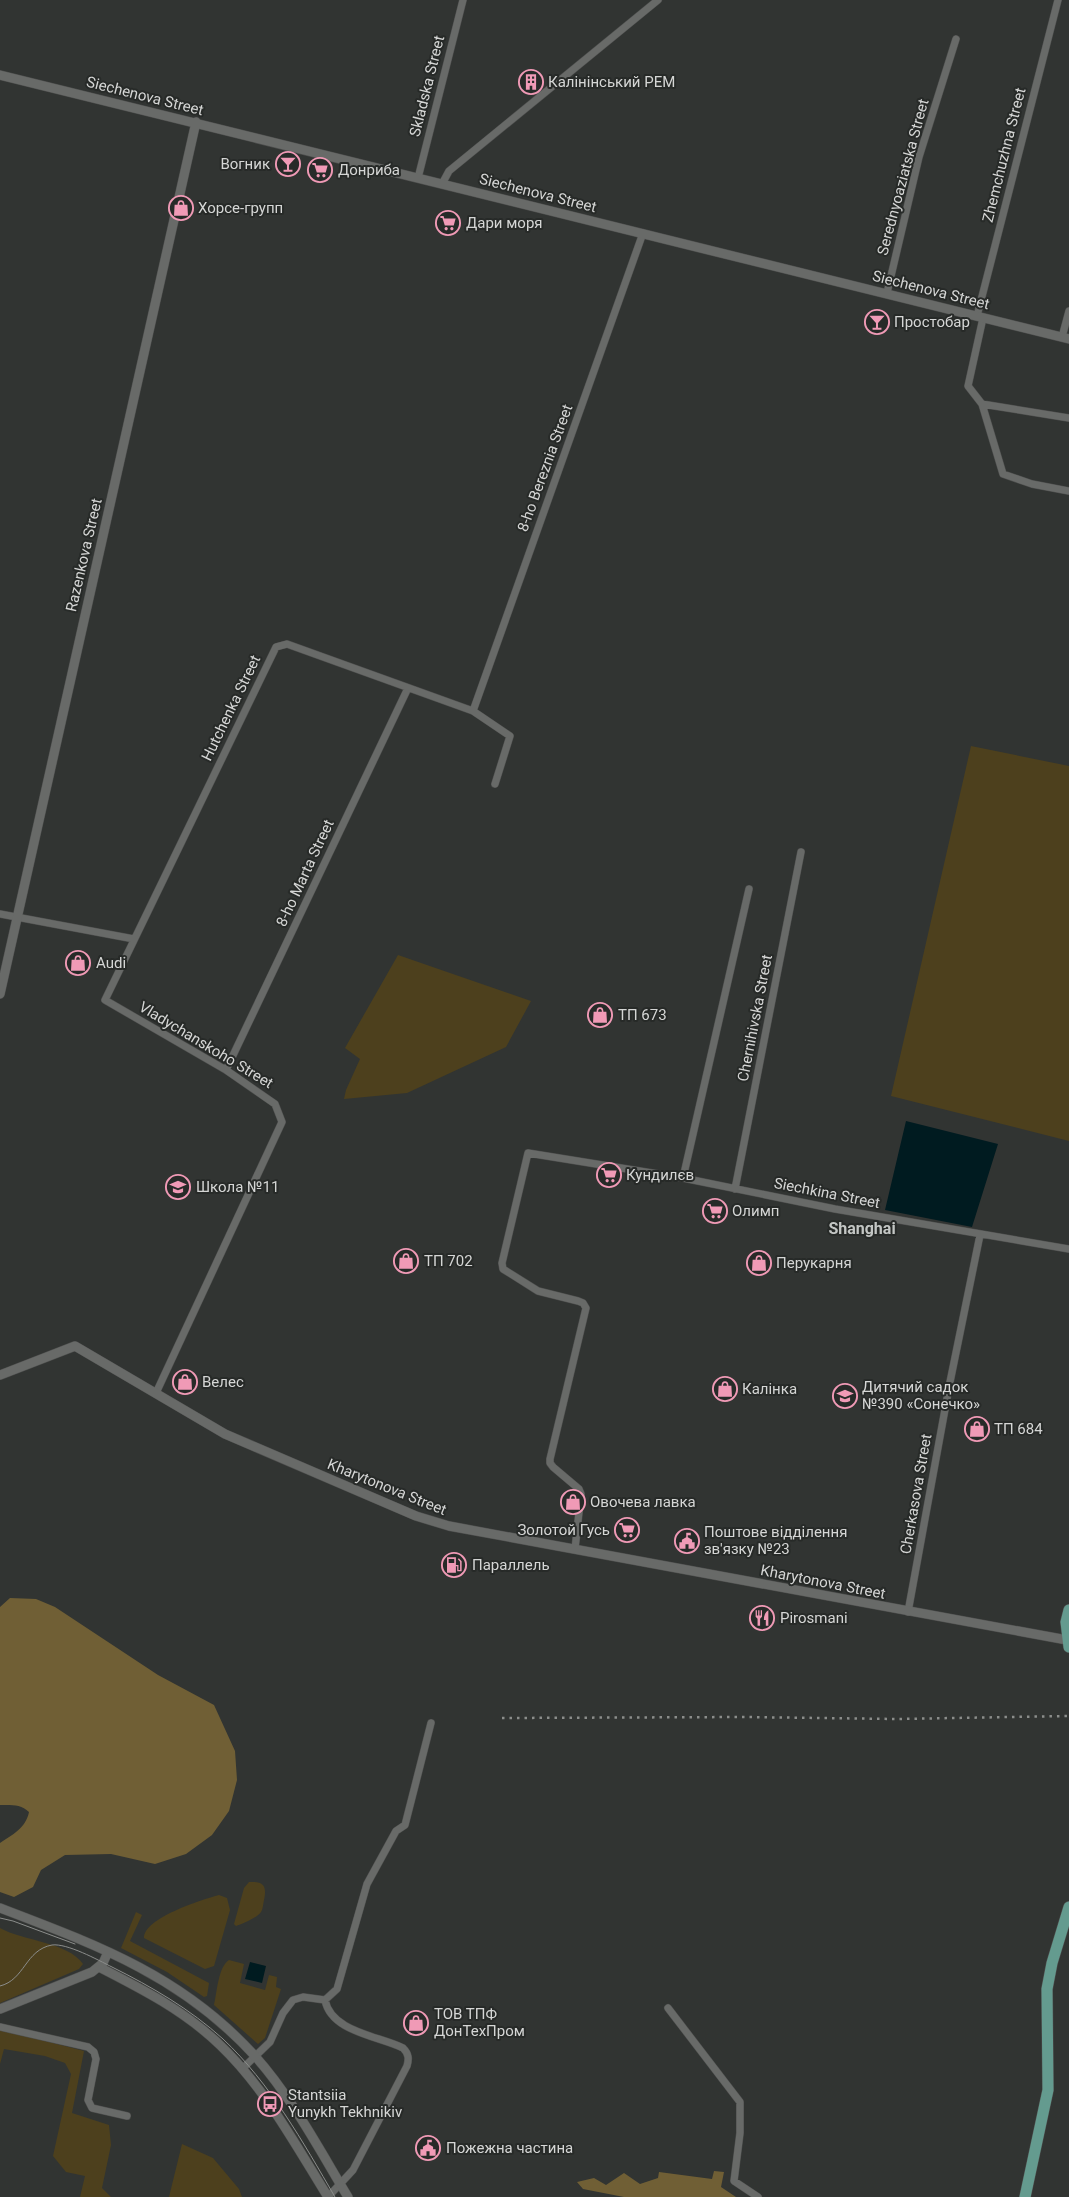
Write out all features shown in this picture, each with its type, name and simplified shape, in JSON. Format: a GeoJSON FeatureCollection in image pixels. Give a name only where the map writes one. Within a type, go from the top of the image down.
{"type":"FeatureCollection","features":[{"type":"Feature","properties":{"kind":"main road"},"geometry":{"type":"LineString","coordinates":[[1068,1642],[1066,1622],[1069,1610]]}},
{"type":"Feature","properties":{"kind":"main road"},"geometry":{"type":"LineString","coordinates":[[1025,2197],[1048,2090],[1047,1989],[1052,1963],[1069,1908]]}},
{"type":"Feature","properties":{"kind":"street","name":"Skladska Street"},"geometry":{"type":"LineString","coordinates":[[418,178],[463,0]]}},
{"type":"Feature","properties":{"kind":"street"},"geometry":{"type":"LineString","coordinates":[[442,184],[449,171],[658,0]]}},
{"type":"Feature","properties":{"kind":"street","name":"Zhemchuzhna Street"},"geometry":{"type":"LineString","coordinates":[[982,404],[968,386],[980,317],[1058,0]]}},
{"type":"Feature","properties":{"kind":"street","name":"Serednyoaziatska Street"},"geometry":{"type":"LineString","coordinates":[[887,293],[919,156],[956,39]]}},
{"type":"Feature","properties":{"kind":"street","name":"Siechenova Street"},"geometry":{"type":"LineString","coordinates":[[0,74],[1066,338]]}},
{"type":"Feature","properties":{"kind":"street","name":"Razenkova Street"},"geometry":{"type":"LineString","coordinates":[[0,994],[196,122]]}},
{"type":"Feature","properties":{"kind":"street","name":"8-ho Bereznia Street"},"geometry":{"type":"LineString","coordinates":[[473,711],[642,233]]}},
{"type":"Feature","properties":{"kind":"street"},"geometry":{"type":"LineString","coordinates":[[1066,338],[1069,311]]}},
{"type":"Feature","properties":{"kind":"street"},"geometry":{"type":"LineString","coordinates":[[1069,418],[982,404],[1002,474],[1032,484],[1069,491]]}},
{"type":"Feature","properties":{"kind":"street","name":"Hutchenka Street"},"geometry":{"type":"LineString","coordinates":[[105,1000],[276,647],[287,644],[473,711],[510,736],[495,784]]}},
{"type":"Feature","properties":{"kind":"street","name":"8-ho Marta Street"},"geometry":{"type":"LineString","coordinates":[[226,1070],[408,688]]}},
{"type":"Feature","properties":{"kind":"street","name":"Chernihivska Street"},"geometry":{"type":"LineString","coordinates":[[735,1189],[801,852]]}},
{"type":"Feature","properties":{"kind":"street"},"geometry":{"type":"LineString","coordinates":[[683,1178],[749,889]]}},
{"type":"Feature","properties":{"kind":"street"},"geometry":{"type":"LineString","coordinates":[[0,914],[134,939]]}},
{"type":"Feature","properties":{"kind":"street","name":"Vladychanskoho Street"},"geometry":{"type":"LineString","coordinates":[[105,1000],[226,1070],[275,1104],[282,1122],[156,1393]]}},
{"type":"Feature","properties":{"kind":"street","name":"Siechkina Street"},"geometry":{"type":"LineString","coordinates":[[575,1548],[581,1494],[550,1463],[586,1308],[583,1303],[578,1301],[538,1292],[503,1269],[502,1263],[528,1153],[579,1163],[683,1178],[980,1235],[1069,1249]]}},
{"type":"Feature","properties":{"kind":"street","name":"Cherkasova Street"},"geometry":{"type":"LineString","coordinates":[[908,1612],[950,1382],[980,1235]]}},
{"type":"Feature","properties":{"kind":"street","name":"Kharytonova Street"},"geometry":{"type":"LineString","coordinates":[[0,1375],[74,1346],[225,1434],[416,1516],[449,1526],[575,1548],[1068,1642]]}},
{"type":"Feature","properties":{"kind":"street"},"geometry":{"type":"LineString","coordinates":[[325,2000],[337,1989],[339,1984],[367,1884],[396,1831],[405,1825],[431,1724]]}},
{"type":"Feature","properties":{"kind":"street"},"geometry":{"type":"LineString","coordinates":[[0,1908],[108,1952],[160,1977],[185,1993],[231,2031],[255,2056],[283,2091],[348,2197]]}},
{"type":"Feature","properties":{"kind":"street"},"geometry":{"type":"LineString","coordinates":[[0,2009],[99,1967],[108,1952]]}},
{"type":"Feature","properties":{"kind":"street"},"geometry":{"type":"LineString","coordinates":[[99,1967],[150,1993],[174,2008],[219,2044],[242,2068],[270,2104],[328,2197],[336,2186],[353,2170],[407,2066],[408,2053],[403,2048],[340,2023],[326,2007],[325,2000]]}},
{"type":"Feature","properties":{"kind":"street"},"geometry":{"type":"LineString","coordinates":[[242,2068],[270,2042],[282,2013],[293,2000],[303,1996],[325,2000]]}},
{"type":"Feature","properties":{"kind":"street"},"geometry":{"type":"LineString","coordinates":[[668,2008],[740,2102],[740,2133],[734,2181],[758,2197]]}},
{"type":"Feature","properties":{"kind":"street"},"geometry":{"type":"LineString","coordinates":[[0,2027],[88,2048],[94,2052],[96,2059],[88,2105],[92,2108],[128,2116]]}},
{"type":"Feature","properties":{"kind":"shaded area"},"geometry":{"type":"Polygon","coordinates":[[[971,746],[1069,766],[1069,1141],[891,1096],[971,746]]]}},
{"type":"Feature","properties":{"kind":"shaded area"},"geometry":{"type":"Polygon","coordinates":[[[398,955],[531,1001],[506,1047],[407,1093],[344,1099],[360,1059],[345,1048],[398,955]]]}},
{"type":"Feature","properties":{"kind":"shaded area"},"geometry":{"type":"Polygon","coordinates":[[[10,1598],[36,1599],[55,1607],[158,1675],[214,1705],[235,1751],[237,1780],[229,1811],[212,1835],[186,1854],[155,1864],[111,1854],[65,1855],[41,1870],[33,1887],[14,1897],[0,1892],[0,1843],[22,1827],[29,1812],[19,1806],[0,1805],[0,1607],[10,1598]]]}},
{"type":"Feature","properties":{"kind":"shaded area"},"geometry":{"type":"Polygon","coordinates":[[[249,1882],[258,1882],[265,1888],[262,1909],[256,1916],[236,1926],[234,1924],[244,1888],[249,1882]]]}},
{"type":"Feature","properties":{"kind":"shaded area"},"geometry":{"type":"Polygon","coordinates":[[[219,1895],[227,1898],[230,1910],[214,1966],[205,1969],[144,1938],[146,1931],[163,1917],[219,1895]]]}},
{"type":"Feature","properties":{"kind":"shaded area"},"geometry":{"type":"Polygon","coordinates":[[[136,1912],[142,1915],[130,1941],[209,1983],[207,1996],[204,1997],[167,1972],[121,1948],[136,1912]]]}},
{"type":"Feature","properties":{"kind":"shaded area"},"geometry":{"type":"Polygon","coordinates":[[[0,1928],[56,1946],[76,1957],[83,1964],[79,1969],[0,2003],[0,1928]]]}},
{"type":"Feature","properties":{"kind":"shaded area"},"geometry":{"type":"Polygon","coordinates":[[[229,1960],[244,1964],[240,1983],[265,1990],[269,1975],[277,1977],[276,1987],[281,1989],[265,2038],[258,2044],[214,2005],[222,1968],[229,1960]]]}},
{"type":"Feature","properties":{"kind":"shaded area"},"geometry":{"type":"Polygon","coordinates":[[[0,2029],[84,2051],[72,2113],[109,2125],[111,2145],[102,2188],[111,2197],[80,2197],[85,2176],[66,2172],[53,2156],[71,2074],[65,2063],[45,2056],[4,2049],[0,2064],[0,2029]]]}},
{"type":"Feature","properties":{"kind":"shaded area"},"geometry":{"type":"Polygon","coordinates":[[[182,2144],[213,2158],[239,2189],[242,2197],[169,2197],[182,2144]]]}},
{"type":"Feature","properties":{"kind":"shaded area"},"geometry":{"type":"Polygon","coordinates":[[[714,2171],[724,2172],[721,2187],[736,2197],[624,2197],[583,2189],[577,2182],[594,2178],[606,2185],[624,2173],[640,2184],[658,2178],[659,2172],[712,2179],[714,2171]]]}},
{"type":"Feature","properties":{"kind":"water"},"geometry":{"type":"Polygon","coordinates":[[[906,1121],[998,1144],[972,1227],[885,1210],[906,1121]]]}},
{"type":"Feature","properties":{"kind":"water"},"geometry":{"type":"Polygon","coordinates":[[[250,1962],[266,1966],[262,1983],[245,1979],[250,1962]]]}},
{"type":"Feature","properties":{"kind":"tram line"},"geometry":{"type":"LineString","coordinates":[[0,1918],[75,1944]]}},
{"type":"Feature","properties":{"kind":"tram line"},"geometry":{"type":"LineString","coordinates":[[0,1986],[15,1978],[30,1959],[43,1948],[58,1945],[91,1956],[142,1982],[170,1999],[223,2039],[256,2075],[285,2114],[335,2197]]}},
{"type":"Feature","properties":{"kind":"railway"},"geometry":{"type":"LineString","coordinates":[[502,1718],[743,1717],[896,1719],[1069,1716]]}},
{"type":"Feature","properties":{"kind":"place","name":"Калінінський РЕМ"},"geometry":{"type":"Point","coordinates":[531,82]}},
{"type":"Feature","properties":{"kind":"place","name":"Вогник"},"geometry":{"type":"Point","coordinates":[288,164]}},
{"type":"Feature","properties":{"kind":"place","name":"Донриба"},"geometry":{"type":"Point","coordinates":[320,170]}},
{"type":"Feature","properties":{"kind":"place","name":"Хорсе-групп"},"geometry":{"type":"Point","coordinates":[181,208]}},
{"type":"Feature","properties":{"kind":"place","name":"Дари моря"},"geometry":{"type":"Point","coordinates":[448,223]}},
{"type":"Feature","properties":{"kind":"place","name":"Простобар"},"geometry":{"type":"Point","coordinates":[877,322]}},
{"type":"Feature","properties":{"kind":"place","name":"Audi"},"geometry":{"type":"Point","coordinates":[78,963]}},
{"type":"Feature","properties":{"kind":"place","name":"ТП 673"},"geometry":{"type":"Point","coordinates":[600,1015]}},
{"type":"Feature","properties":{"kind":"place","name":"Кундилєв"},"geometry":{"type":"Point","coordinates":[609,1175]}},
{"type":"Feature","properties":{"kind":"place","name":"Школа №11"},"geometry":{"type":"Point","coordinates":[178,1187]}},
{"type":"Feature","properties":{"kind":"place","name":"Олимп"},"geometry":{"type":"Point","coordinates":[715,1211]}},
{"type":"Feature","properties":{"kind":"place","name":"ТП 702"},"geometry":{"type":"Point","coordinates":[406,1261]}},
{"type":"Feature","properties":{"kind":"place","name":"Перукарня"},"geometry":{"type":"Point","coordinates":[759,1263]}},
{"type":"Feature","properties":{"kind":"place","name":"Велес"},"geometry":{"type":"Point","coordinates":[185,1382]}},
{"type":"Feature","properties":{"kind":"place","name":"Калінка"},"geometry":{"type":"Point","coordinates":[725,1389]}},
{"type":"Feature","properties":{"kind":"place","name":"Дитячий садок №390 «Сонечко»"},"geometry":{"type":"Point","coordinates":[845,1396]}},
{"type":"Feature","properties":{"kind":"place","name":"ТП 684"},"geometry":{"type":"Point","coordinates":[977,1429]}},
{"type":"Feature","properties":{"kind":"place","name":"Овочева лавка"},"geometry":{"type":"Point","coordinates":[573,1502]}},
{"type":"Feature","properties":{"kind":"place","name":"Золотой Гусь"},"geometry":{"type":"Point","coordinates":[627,1530]}},
{"type":"Feature","properties":{"kind":"place","name":"Поштове відділення зв'язку №23"},"geometry":{"type":"Point","coordinates":[687,1541]}},
{"type":"Feature","properties":{"kind":"place","name":"Параллель"},"geometry":{"type":"Point","coordinates":[454,1565]}},
{"type":"Feature","properties":{"kind":"place","name":"Pirosmani"},"geometry":{"type":"Point","coordinates":[762,1618]}},
{"type":"Feature","properties":{"kind":"place","name":"ТОВ ТПФ ДонТехПром"},"geometry":{"type":"Point","coordinates":[416,2023]}},
{"type":"Feature","properties":{"kind":"place","name":"Stantsiia Yunykh Tekhnikiv"},"geometry":{"type":"Point","coordinates":[270,2104]}},
{"type":"Feature","properties":{"kind":"place","name":"Пожежна частина"},"geometry":{"type":"Point","coordinates":[428,2148]}},
{"type":"Feature","properties":{"kind":"district","name":"Shanghai"},"geometry":{"type":"Point","coordinates":[862,1228]}}]}
